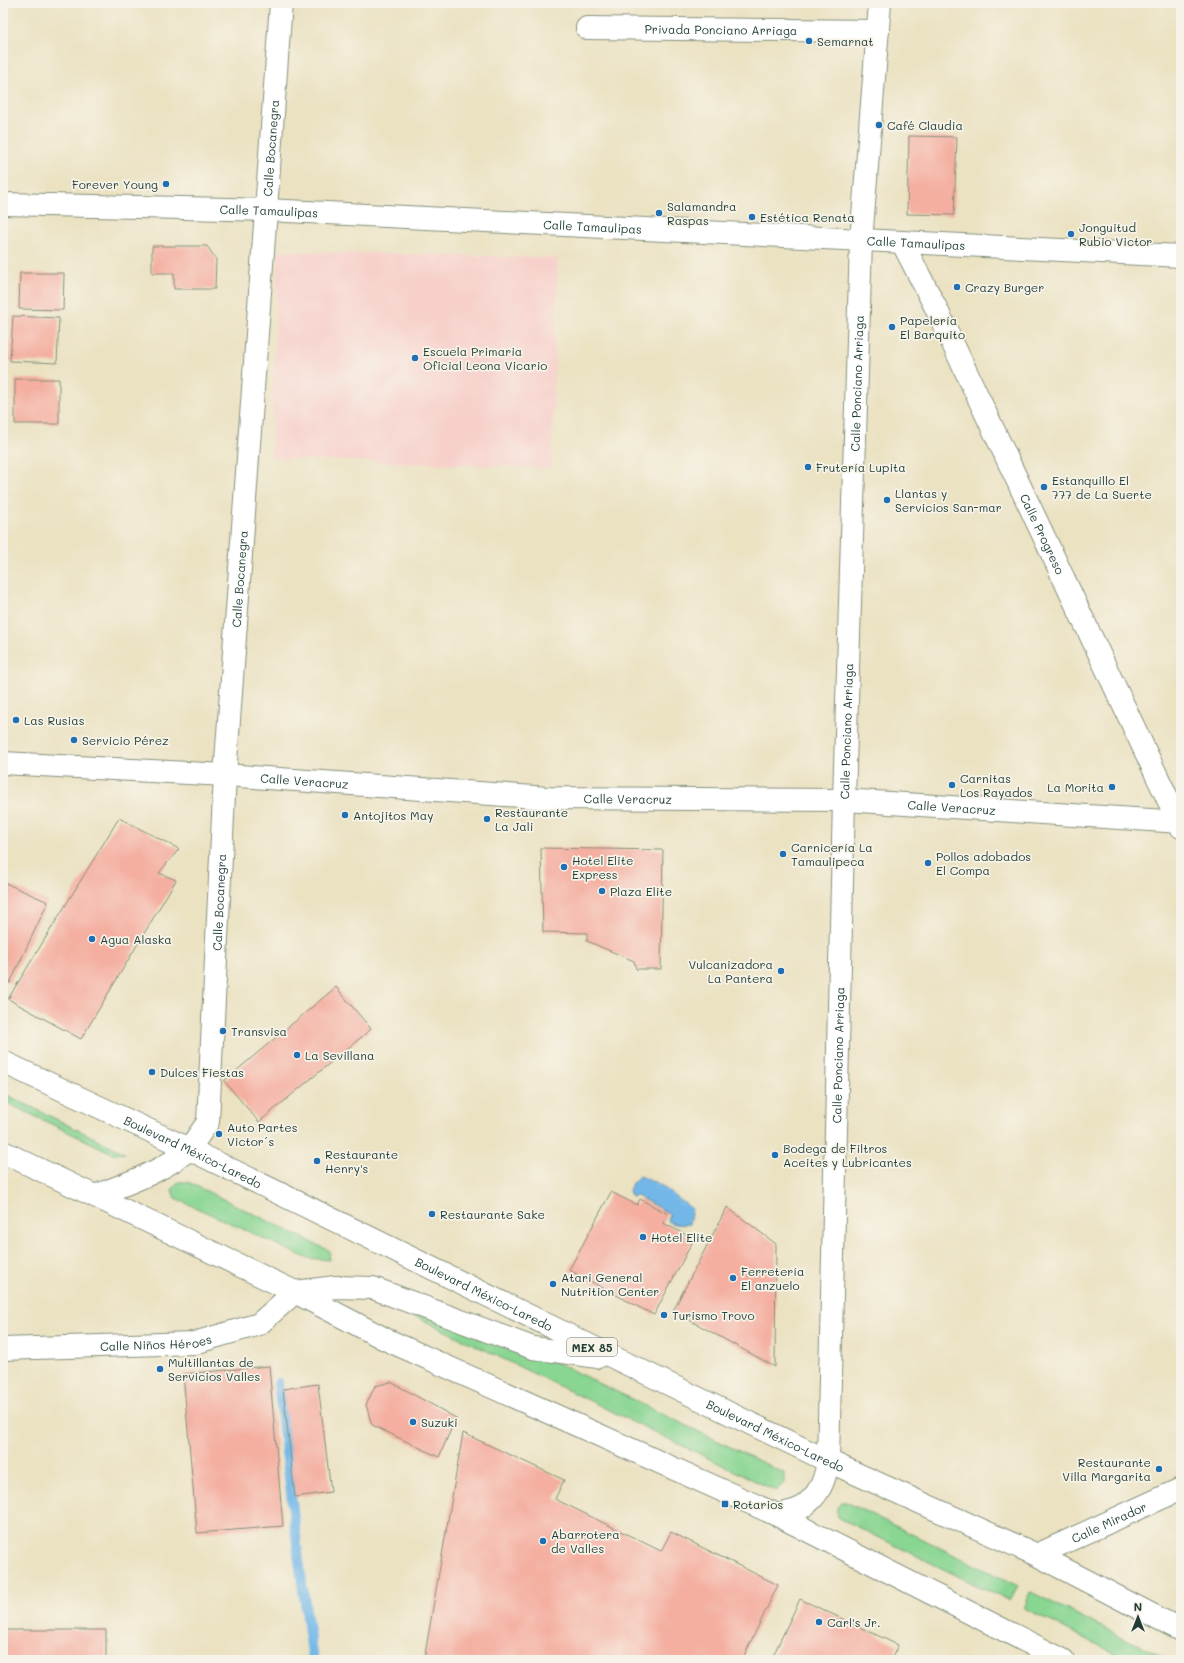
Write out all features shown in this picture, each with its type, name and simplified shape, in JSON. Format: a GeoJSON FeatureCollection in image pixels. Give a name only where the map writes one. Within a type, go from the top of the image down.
{"type":"FeatureCollection","features":[{"type":"Feature","properties":{"kind":"street","name":"Calle Bocanegra"},"geometry":{"type":"LineString","coordinates":[[95,1196],[157,1170],[178,1158],[189,1149],[208,1122],[225,775],[281,3]]}},
{"type":"Feature","properties":{"kind":"street","name":"Calle Ponciano Arriaga"},"geometry":{"type":"LineString","coordinates":[[777,1515],[800,1508],[816,1495],[825,1479],[828,1461],[844,800],[861,241],[880,3]]}},
{"type":"Feature","properties":{"kind":"street","name":"Privada Ponciano Arriaga"},"geometry":{"type":"LineString","coordinates":[[587,28],[878,31]]}},
{"type":"Feature","properties":{"kind":"street","name":"Calle Tamaulipas"},"geometry":{"type":"LineString","coordinates":[[3,204],[267,210],[1181,256]]}},
{"type":"Feature","properties":{"kind":"street","name":"Calle Progreso"},"geometry":{"type":"LineString","coordinates":[[902,242],[938,313],[1180,823]]}},
{"type":"Feature","properties":{"kind":"street","name":"Calle Veracruz"},"geometry":{"type":"LineString","coordinates":[[3,763],[225,775],[548,798],[844,800],[1180,823]]}},
{"type":"Feature","properties":{"kind":"street","name":"Boulevard México-Laredo"},"geometry":{"type":"LineString","coordinates":[[3,1062],[189,1149],[828,1461],[1037,1555],[1181,1630]]}},
{"type":"Feature","properties":{"kind":"street"},"geometry":{"type":"LineString","coordinates":[[3,1152],[295,1292],[385,1339],[777,1515],[1063,1660]]}},
{"type":"Feature","properties":{"kind":"street"},"geometry":{"type":"LineString","coordinates":[[295,1292],[336,1287],[372,1288],[533,1348],[620,1360]]}},
{"type":"Feature","properties":{"kind":"street","name":"Calle Niños Héroes"},"geometry":{"type":"LineString","coordinates":[[3,1349],[194,1343],[259,1324],[295,1292]]}},
{"type":"Feature","properties":{"kind":"street","name":"Calle Mirador"},"geometry":{"type":"LineString","coordinates":[[1037,1555],[1181,1489]]}},
{"type":"Feature","properties":{"kind":"shaded area","name":"Escuela Primaria Oficial Leona Vicario"},"geometry":{"type":"Polygon","coordinates":[[[278,251],[558,258],[551,468],[271,458],[278,251]]]}},
{"type":"Feature","properties":{"kind":"green space"},"geometry":{"type":"Polygon","coordinates":[[[3,1093],[125,1153],[114,1154],[3,1101],[3,1093]]]}},
{"type":"Feature","properties":{"kind":"green space"},"geometry":{"type":"Polygon","coordinates":[[[178,1182],[188,1182],[330,1251],[329,1260],[306,1258],[175,1198],[172,1190],[178,1182]]]}},
{"type":"Feature","properties":{"kind":"green space"},"geometry":{"type":"Polygon","coordinates":[[[361,1290],[547,1358],[784,1473],[784,1483],[776,1491],[361,1290]]]}},
{"type":"Feature","properties":{"kind":"green space"},"geometry":{"type":"Polygon","coordinates":[[[842,1502],[846,1502],[1018,1586],[1009,1601],[837,1517],[837,1509],[842,1502]]]}},
{"type":"Feature","properties":{"kind":"green space"},"geometry":{"type":"Polygon","coordinates":[[[1031,1592],[1169,1660],[1128,1660],[1024,1608],[1031,1592]]]}},
{"type":"Feature","properties":{"kind":"water"},"geometry":{"type":"Polygon","coordinates":[[[639,1176],[659,1184],[692,1209],[689,1224],[683,1225],[668,1221],[670,1214],[637,1196],[632,1197],[629,1191],[632,1183],[639,1176]]]}},
{"type":"Feature","properties":{"kind":"building"},"geometry":{"type":"Polygon","coordinates":[[[909,136],[957,137],[954,215],[907,214],[909,136]]]}},
{"type":"Feature","properties":{"kind":"building"},"geometry":{"type":"Polygon","coordinates":[[[152,246],[207,246],[216,259],[215,289],[174,289],[174,273],[152,273],[152,246]]]}},
{"type":"Feature","properties":{"kind":"building"},"geometry":{"type":"Polygon","coordinates":[[[20,273],[64,273],[63,310],[19,309],[20,273]]]}},
{"type":"Feature","properties":{"kind":"building"},"geometry":{"type":"Polygon","coordinates":[[[13,316],[59,318],[57,363],[10,361],[13,316]]]}},
{"type":"Feature","properties":{"kind":"building"},"geometry":{"type":"Polygon","coordinates":[[[15,379],[59,379],[59,424],[15,424],[15,379]]]}},
{"type":"Feature","properties":{"kind":"building","name":"Agua Alaska"},"geometry":{"type":"Polygon","coordinates":[[[119,818],[179,849],[159,873],[176,880],[81,1039],[8,999],[119,818]]]}},
{"type":"Feature","properties":{"kind":"building","name":"Plaza Elite"},"geometry":{"type":"Polygon","coordinates":[[[541,848],[663,850],[661,969],[636,969],[634,961],[587,941],[587,933],[543,932],[541,848]]]}},
{"type":"Feature","properties":{"kind":"building"},"geometry":{"type":"Polygon","coordinates":[[[3,882],[48,902],[10,983],[3,980],[3,882]]]}},
{"type":"Feature","properties":{"kind":"building","name":"La Sevillana"},"geometry":{"type":"Polygon","coordinates":[[[336,987],[371,1029],[259,1122],[224,1081],[336,987]]]}},
{"type":"Feature","properties":{"kind":"building"},"geometry":{"type":"Polygon","coordinates":[[[611,1192],[637,1205],[640,1199],[668,1214],[663,1223],[694,1239],[654,1315],[569,1270],[611,1192]]]}},
{"type":"Feature","properties":{"kind":"building","name":"Ferretería El anzuelo"},"geometry":{"type":"Polygon","coordinates":[[[727,1207],[776,1244],[775,1367],[673,1311],[727,1207]]]}},
{"type":"Feature","properties":{"kind":"building"},"geometry":{"type":"Polygon","coordinates":[[[269,1366],[283,1526],[197,1533],[183,1374],[269,1366]]]}},
{"type":"Feature","properties":{"kind":"building","name":"Suzuki"},"geometry":{"type":"Polygon","coordinates":[[[391,1382],[456,1418],[439,1457],[372,1425],[366,1405],[375,1386],[391,1382]]]}},
{"type":"Feature","properties":{"kind":"building"},"geometry":{"type":"Polygon","coordinates":[[[318,1384],[331,1492],[295,1497],[283,1389],[318,1384]]]}},
{"type":"Feature","properties":{"kind":"building","name":"Abarrotera de Valles"},"geometry":{"type":"Polygon","coordinates":[[[463,1433],[564,1480],[555,1499],[661,1551],[671,1532],[778,1585],[742,1660],[424,1660],[463,1433]]]}},
{"type":"Feature","properties":{"kind":"building","name":"Carl's Jr."},"geometry":{"type":"Polygon","coordinates":[[[800,1599],[898,1645],[891,1660],[771,1660],[800,1599]]]}},
{"type":"Feature","properties":{"kind":"building"},"geometry":{"type":"Polygon","coordinates":[[[3,1630],[106,1630],[106,1660],[3,1660],[3,1630]]]}},
{"type":"Feature","properties":{"kind":"waterway"},"geometry":{"type":"LineString","coordinates":[[278,1383],[299,1561],[313,1660]]}},
{"type":"Feature","properties":{"kind":"place","name":"Semarnat"},"geometry":{"type":"Point","coordinates":[809,41]}},
{"type":"Feature","properties":{"kind":"place","name":"Café Claudia"},"geometry":{"type":"Point","coordinates":[879,125]}},
{"type":"Feature","properties":{"kind":"place","name":"Forever Young"},"geometry":{"type":"Point","coordinates":[166,184]}},
{"type":"Feature","properties":{"kind":"place","name":"Salamandra Raspas"},"geometry":{"type":"Point","coordinates":[659,213]}},
{"type":"Feature","properties":{"kind":"place","name":"Estética Renata"},"geometry":{"type":"Point","coordinates":[752,217]}},
{"type":"Feature","properties":{"kind":"place","name":"Jonguitud Rubio Victor"},"geometry":{"type":"Point","coordinates":[1071,234]}},
{"type":"Feature","properties":{"kind":"place","name":"Crazy Burger"},"geometry":{"type":"Point","coordinates":[957,287]}},
{"type":"Feature","properties":{"kind":"place","name":"Papelería El Barquito"},"geometry":{"type":"Point","coordinates":[892,327]}},
{"type":"Feature","properties":{"kind":"place","name":"Escuela Primaria Oficial Leona Vicario"},"geometry":{"type":"Point","coordinates":[415,358]}},
{"type":"Feature","properties":{"kind":"place","name":"Frutería Lupita"},"geometry":{"type":"Point","coordinates":[808,467]}},
{"type":"Feature","properties":{"kind":"place","name":"Estanquillo El 777 de La Suerte"},"geometry":{"type":"Point","coordinates":[1044,487]}},
{"type":"Feature","properties":{"kind":"place","name":"Llantas y Servicios San-mar"},"geometry":{"type":"Point","coordinates":[887,500]}},
{"type":"Feature","properties":{"kind":"place","name":"Las Rusias"},"geometry":{"type":"Point","coordinates":[16,720]}},
{"type":"Feature","properties":{"kind":"place","name":"Servicio Pérez"},"geometry":{"type":"Point","coordinates":[74,740]}},
{"type":"Feature","properties":{"kind":"place","name":"Carnitas Los Rayados"},"geometry":{"type":"Point","coordinates":[952,785]}},
{"type":"Feature","properties":{"kind":"place","name":"La Morita"},"geometry":{"type":"Point","coordinates":[1112,787]}},
{"type":"Feature","properties":{"kind":"place","name":"Antojitos May"},"geometry":{"type":"Point","coordinates":[345,815]}},
{"type":"Feature","properties":{"kind":"place","name":"Restaurante La Jali"},"geometry":{"type":"Point","coordinates":[487,819]}},
{"type":"Feature","properties":{"kind":"place","name":"Carnicería La Tamaulipeca"},"geometry":{"type":"Point","coordinates":[783,854]}},
{"type":"Feature","properties":{"kind":"place","name":"Pollos adobados El Compa"},"geometry":{"type":"Point","coordinates":[928,863]}},
{"type":"Feature","properties":{"kind":"place","name":"Hotel Elite Express"},"geometry":{"type":"Point","coordinates":[564,867]}},
{"type":"Feature","properties":{"kind":"place","name":"Plaza Elite"},"geometry":{"type":"Point","coordinates":[602,891]}},
{"type":"Feature","properties":{"kind":"place","name":"Agua Alaska"},"geometry":{"type":"Point","coordinates":[92,939]}},
{"type":"Feature","properties":{"kind":"place","name":"Vulcanizadora La Pantera"},"geometry":{"type":"Point","coordinates":[781,971]}},
{"type":"Feature","properties":{"kind":"place","name":"Transvisa"},"geometry":{"type":"Point","coordinates":[223,1031]}},
{"type":"Feature","properties":{"kind":"place","name":"La Sevillana"},"geometry":{"type":"Point","coordinates":[297,1055]}},
{"type":"Feature","properties":{"kind":"place","name":"Dulces Fiestas"},"geometry":{"type":"Point","coordinates":[152,1072]}},
{"type":"Feature","properties":{"kind":"place","name":"Auto Partes Victor´s"},"geometry":{"type":"Point","coordinates":[219,1134]}},
{"type":"Feature","properties":{"kind":"place","name":"Bodega de Filtros Aceites y Lubricantes"},"geometry":{"type":"Point","coordinates":[775,1155]}},
{"type":"Feature","properties":{"kind":"place","name":"Restaurante Henry's"},"geometry":{"type":"Point","coordinates":[317,1161]}},
{"type":"Feature","properties":{"kind":"place","name":"Restaurante Sake"},"geometry":{"type":"Point","coordinates":[432,1214]}},
{"type":"Feature","properties":{"kind":"place","name":"Hotel Elite"},"geometry":{"type":"Point","coordinates":[643,1237]}},
{"type":"Feature","properties":{"kind":"place","name":"Ferretería El anzuelo"},"geometry":{"type":"Point","coordinates":[733,1278]}},
{"type":"Feature","properties":{"kind":"place","name":"Atari General Nutrition Center"},"geometry":{"type":"Point","coordinates":[553,1284]}},
{"type":"Feature","properties":{"kind":"place","name":"Turismo Trovo"},"geometry":{"type":"Point","coordinates":[664,1315]}},
{"type":"Feature","properties":{"kind":"place","name":"Multillantas de Servicios Valles"},"geometry":{"type":"Point","coordinates":[160,1369]}},
{"type":"Feature","properties":{"kind":"place","name":"Suzuki"},"geometry":{"type":"Point","coordinates":[413,1422]}},
{"type":"Feature","properties":{"kind":"place","name":"Restaurante Villa Margarita"},"geometry":{"type":"Point","coordinates":[1159,1469]}},
{"type":"Feature","properties":{"kind":"place","name":"Rotarios"},"geometry":{"type":"Point","coordinates":[725,1504]}},
{"type":"Feature","properties":{"kind":"place","name":"Abarrotera de Valles"},"geometry":{"type":"Point","coordinates":[543,1541]}},
{"type":"Feature","properties":{"kind":"place","name":"Carl's Jr."},"geometry":{"type":"Point","coordinates":[819,1622]}}]}
